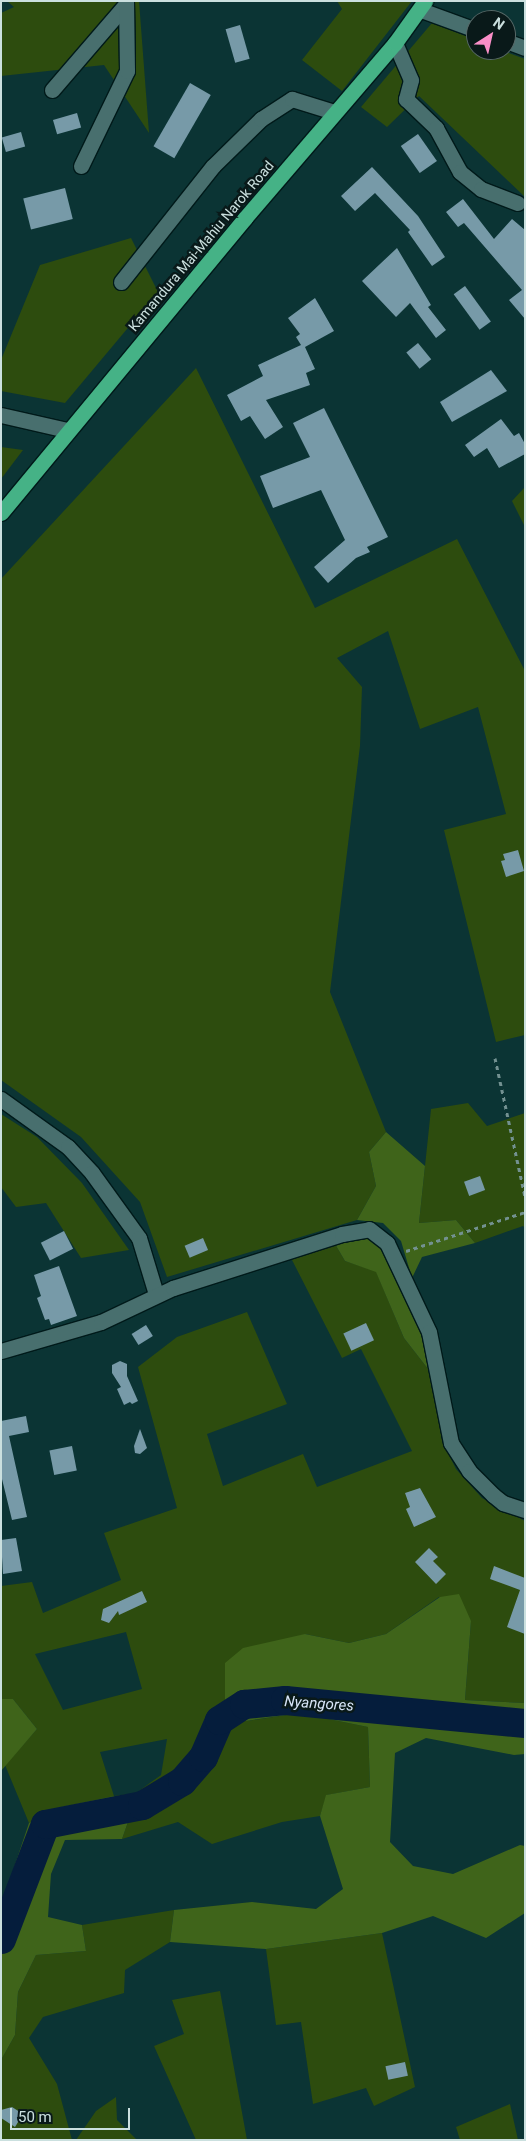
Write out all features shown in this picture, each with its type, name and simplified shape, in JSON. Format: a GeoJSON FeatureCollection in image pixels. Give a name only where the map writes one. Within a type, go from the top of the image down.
{"type":"FeatureCollection","features":[{"type":"Feature","properties":{"kind":"highway","name":"Kamandura Mai-Mahiu Narok Road"},"geometry":{"type":"LineString","coordinates":[[1,513],[67,430],[334,112],[395,43],[423,6]]}},
{"type":"Feature","properties":{"kind":"street"},"geometry":{"type":"LineString","coordinates":[[52,90],[126,3]]}},
{"type":"Feature","properties":{"kind":"street"},"geometry":{"type":"LineString","coordinates":[[81,166],[127,71],[126,3]]}},
{"type":"Feature","properties":{"kind":"street"},"geometry":{"type":"LineString","coordinates":[[423,6],[466,25]]}},
{"type":"Feature","properties":{"kind":"street"},"geometry":{"type":"LineString","coordinates":[[395,43],[412,80],[406,99],[436,128],[460,172],[480,189],[517,203]]}},
{"type":"Feature","properties":{"kind":"street"},"geometry":{"type":"LineString","coordinates":[[122,282],[212,166],[261,119],[292,99],[334,112]]}},
{"type":"Feature","properties":{"kind":"street"},"geometry":{"type":"LineString","coordinates":[[1,415],[67,430]]}},
{"type":"Feature","properties":{"kind":"street"},"geometry":{"type":"LineString","coordinates":[[1,1099],[68,1147],[92,1173],[139,1238],[156,1294]]}},
{"type":"Feature","properties":{"kind":"street"},"geometry":{"type":"LineString","coordinates":[[1,1350],[101,1322],[156,1294],[354,1231],[369,1229],[381,1236],[429,1332],[451,1443],[469,1471],[493,1495],[503,1503],[525,1510]]}},
{"type":"Feature","properties":{"kind":"path"},"geometry":{"type":"LineString","coordinates":[[495,1058],[525,1197]]}},
{"type":"Feature","properties":{"kind":"path"},"geometry":{"type":"LineString","coordinates":[[391,1256],[525,1212]]}},
{"type":"Feature","properties":{"kind":"green space"},"geometry":{"type":"Polygon","coordinates":[[[7,1],[139,1],[149,133],[104,65],[1,76],[1,13],[14,7],[7,1]]]}},
{"type":"Feature","properties":{"kind":"green space"},"geometry":{"type":"Polygon","coordinates":[[[337,1],[412,1],[342,91],[302,60],[342,9],[337,1]]]}},
{"type":"Feature","properties":{"kind":"green space"},"geometry":{"type":"Polygon","coordinates":[[[432,23],[466,36],[466,60],[516,60],[516,56],[525,59],[525,197],[419,96],[387,127],[361,107],[432,23]]]}},
{"type":"Feature","properties":{"kind":"green space"},"geometry":{"type":"Polygon","coordinates":[[[131,238],[158,292],[65,403],[1,391],[1,360],[40,265],[131,238]]]}},
{"type":"Feature","properties":{"kind":"green space"},"geometry":{"type":"Polygon","coordinates":[[[196,368],[315,608],[457,539],[525,671],[525,1035],[496,1042],[444,830],[506,814],[478,707],[420,729],[388,631],[337,658],[362,687],[360,746],[330,992],[386,1132],[369,1152],[376,1186],[357,1220],[167,1277],[140,1202],[81,1137],[1,1080],[1,579],[196,368]]]}},
{"type":"Feature","properties":{"kind":"green space"},"geometry":{"type":"Polygon","coordinates":[[[1,447],[23,450],[1,479],[1,447]]]}},
{"type":"Feature","properties":{"kind":"green space"},"geometry":{"type":"Polygon","coordinates":[[[525,487],[525,527],[512,501],[525,487]]]}},
{"type":"Feature","properties":{"kind":"green space"},"geometry":{"type":"Polygon","coordinates":[[[468,1103],[487,1126],[525,1113],[525,1228],[523,1226],[475,1243],[456,1220],[419,1223],[431,1109],[468,1103]]]}},
{"type":"Feature","properties":{"kind":"green space"},"geometry":{"type":"Polygon","coordinates":[[[1,1114],[37,1137],[82,1183],[129,1250],[81,1258],[46,1203],[16,1207],[1,1187],[1,1114]]]}},
{"type":"Feature","properties":{"kind":"green space"},"geometry":{"type":"Polygon","coordinates":[[[386,1132],[425,1166],[419,1223],[456,1220],[475,1243],[422,1257],[412,1278],[401,1241],[383,1223],[357,1220],[376,1186],[369,1152],[386,1132]]]}},
{"type":"Feature","properties":{"kind":"green space"},"geometry":{"type":"Polygon","coordinates":[[[366,1237],[382,1247],[425,1333],[432,1374],[404,1338],[376,1272],[345,1261],[335,1244],[366,1237]]]}},
{"type":"Feature","properties":{"kind":"green space"},"geometry":{"type":"Polygon","coordinates":[[[335,1244],[345,1261],[376,1271],[404,1338],[432,1374],[442,1441],[456,1469],[482,1498],[525,1521],[525,1703],[465,1700],[471,1621],[439,1597],[386,1634],[349,1643],[305,1634],[247,1721],[299,1713],[368,1727],[370,1787],[327,1795],[320,1816],[282,1822],[212,1844],[178,1822],[122,1839],[129,1819],[57,1808],[29,1823],[5,1765],[37,1729],[13,1699],[1,1699],[1,1586],[32,1582],[43,1613],[121,1580],[104,1533],[177,1508],[138,1367],[177,1337],[247,1312],[287,1404],[207,1434],[223,1486],[303,1454],[317,1487],[412,1451],[361,1349],[342,1358],[291,1258],[335,1244]],[[126,1632],[35,1654],[63,1710],[142,1689],[126,1632]],[[167,1739],[100,1752],[114,1796],[136,1793],[161,1775],[167,1739]]]}},
{"type":"Feature","properties":{"kind":"green space"},"geometry":{"type":"Polygon","coordinates":[[[459,1594],[471,1621],[465,1700],[525,1703],[525,1754],[514,1755],[426,1738],[395,1753],[390,1842],[413,1866],[453,1874],[520,1845],[525,1846],[525,1913],[486,1938],[433,1916],[382,1933],[266,1949],[170,1942],[174,1910],[252,1902],[316,1909],[343,1889],[320,1816],[326,1795],[370,1787],[368,1727],[299,1713],[246,1721],[225,1702],[225,1663],[243,1648],[305,1634],[349,1643],[386,1634],[440,1597],[459,1594]]]}},
{"type":"Feature","properties":{"kind":"green space"},"geometry":{"type":"Polygon","coordinates":[[[1,1699],[13,1699],[37,1729],[1,1771],[1,1699]]]}},
{"type":"Feature","properties":{"kind":"green space"},"geometry":{"type":"Polygon","coordinates":[[[114,1796],[129,1819],[122,1839],[65,1840],[51,1874],[48,1917],[82,1925],[86,1951],[36,1955],[18,1992],[15,2035],[1,2060],[1,1906],[29,1823],[57,1808],[114,1796]]]}},
{"type":"Feature","properties":{"kind":"green space"},"geometry":{"type":"Polygon","coordinates":[[[174,1910],[170,1942],[125,1970],[124,1993],[43,2017],[29,2038],[57,2084],[72,2140],[1,2140],[1,2060],[15,2035],[18,1992],[36,1955],[86,1951],[82,1925],[174,1910]]]}},
{"type":"Feature","properties":{"kind":"green space"},"geometry":{"type":"Polygon","coordinates":[[[382,1933],[415,2087],[374,2106],[366,2088],[313,2104],[301,2022],[276,2025],[266,1949],[382,1933]]]}},
{"type":"Feature","properties":{"kind":"green space"},"geometry":{"type":"Polygon","coordinates":[[[220,1991],[247,2140],[196,2140],[154,2046],[184,2034],[172,2000],[220,1991]]]}},
{"type":"Feature","properties":{"kind":"green space"},"geometry":{"type":"Polygon","coordinates":[[[116,2097],[117,2120],[137,2140],[76,2140],[96,2111],[116,2097]]]}},
{"type":"Feature","properties":{"kind":"green space"},"geometry":{"type":"Polygon","coordinates":[[[510,2104],[518,2140],[460,2140],[456,2127],[510,2104]]]}},
{"type":"Feature","properties":{"kind":"building"},"geometry":{"type":"Polygon","coordinates":[[[240,25],[250,59],[235,63],[226,29],[240,25]]]}},
{"type":"Feature","properties":{"kind":"building"},"geometry":{"type":"Polygon","coordinates":[[[190,83],[211,95],[174,158],[154,146],[190,83]]]}},
{"type":"Feature","properties":{"kind":"building"},"geometry":{"type":"Polygon","coordinates":[[[77,113],[81,127],[57,134],[53,120],[77,113]]]}},
{"type":"Feature","properties":{"kind":"building"},"geometry":{"type":"Polygon","coordinates":[[[21,132],[25,146],[6,152],[2,138],[21,132]]]}},
{"type":"Feature","properties":{"kind":"building"},"geometry":{"type":"Polygon","coordinates":[[[418,134],[437,161],[420,173],[401,146],[418,134]]]}},
{"type":"Feature","properties":{"kind":"building"},"geometry":{"type":"Polygon","coordinates":[[[372,167],[418,216],[445,257],[432,266],[408,232],[410,230],[375,193],[355,211],[341,196],[372,167]]]}},
{"type":"Feature","properties":{"kind":"building"},"geometry":{"type":"Polygon","coordinates":[[[65,188],[73,219],[31,229],[23,198],[65,188]]]}},
{"type":"Feature","properties":{"kind":"building"},"geometry":{"type":"Polygon","coordinates":[[[463,199],[494,239],[512,219],[525,230],[525,319],[509,300],[522,290],[464,223],[458,227],[446,212],[463,199]]]}},
{"type":"Feature","properties":{"kind":"building"},"geometry":{"type":"Polygon","coordinates":[[[397,248],[431,305],[428,307],[446,330],[436,338],[410,303],[396,317],[362,281],[397,248]]]}},
{"type":"Feature","properties":{"kind":"building"},"geometry":{"type":"Polygon","coordinates":[[[465,286],[491,322],[480,330],[454,294],[465,286]]]}},
{"type":"Feature","properties":{"kind":"building"},"geometry":{"type":"Polygon","coordinates":[[[315,298],[334,331],[305,347],[315,369],[306,373],[310,385],[266,400],[283,427],[265,439],[250,416],[241,421],[227,395],[263,376],[258,365],[301,345],[296,337],[300,334],[288,318],[315,298]]]}},
{"type":"Feature","properties":{"kind":"building"},"geometry":{"type":"Polygon","coordinates":[[[418,343],[431,359],[420,369],[406,352],[418,343]]]}},
{"type":"Feature","properties":{"kind":"building"},"geometry":{"type":"Polygon","coordinates":[[[491,370],[507,391],[452,422],[440,402],[491,370]]]}},
{"type":"Feature","properties":{"kind":"building"},"geometry":{"type":"Polygon","coordinates":[[[324,408],[388,537],[367,547],[370,552],[356,558],[328,583],[314,567],[345,540],[321,490],[273,508],[260,476],[310,457],[293,423],[324,408]]]}},
{"type":"Feature","properties":{"kind":"building"},"geometry":{"type":"Polygon","coordinates":[[[501,419],[514,436],[519,433],[525,444],[525,454],[499,468],[487,448],[474,457],[465,445],[501,419]]]}},
{"type":"Feature","properties":{"kind":"building"},"geometry":{"type":"Polygon","coordinates":[[[518,850],[524,871],[506,877],[501,861],[505,860],[503,854],[518,850]]]}},
{"type":"Feature","properties":{"kind":"building"},"geometry":{"type":"Polygon","coordinates":[[[480,1176],[485,1190],[469,1196],[464,1182],[480,1176]]]}},
{"type":"Feature","properties":{"kind":"building"},"geometry":{"type":"Polygon","coordinates":[[[64,1231],[73,1249],[50,1261],[41,1243],[64,1231]]]}},
{"type":"Feature","properties":{"kind":"building"},"geometry":{"type":"Polygon","coordinates":[[[203,1238],[208,1250],[190,1258],[185,1246],[203,1238]]]}},
{"type":"Feature","properties":{"kind":"building"},"geometry":{"type":"Polygon","coordinates":[[[59,1266],[77,1316],[51,1325],[49,1319],[45,1320],[37,1298],[41,1296],[34,1275],[59,1266]]]}},
{"type":"Feature","properties":{"kind":"building"},"geometry":{"type":"Polygon","coordinates":[[[366,1323],[374,1340],[351,1351],[343,1334],[366,1323]]]}},
{"type":"Feature","properties":{"kind":"building"},"geometry":{"type":"Polygon","coordinates":[[[146,1325],[153,1336],[138,1345],[132,1334],[146,1325]]]}},
{"type":"Feature","properties":{"kind":"building"},"geometry":{"type":"Polygon","coordinates":[[[120,1361],[127,1364],[127,1376],[138,1401],[132,1404],[130,1402],[124,1405],[117,1389],[121,1387],[112,1373],[112,1365],[120,1361]]]}},
{"type":"Feature","properties":{"kind":"building"},"geometry":{"type":"Polygon","coordinates":[[[26,1416],[29,1432],[9,1436],[27,1517],[12,1520],[1,1475],[1,1421],[26,1416]]]}},
{"type":"Feature","properties":{"kind":"building"},"geometry":{"type":"Polygon","coordinates":[[[140,1429],[147,1448],[140,1454],[135,1453],[134,1446],[140,1429]]]}},
{"type":"Feature","properties":{"kind":"building"},"geometry":{"type":"Polygon","coordinates":[[[72,1446],[77,1471],[54,1475],[49,1450],[72,1446]]]}},
{"type":"Feature","properties":{"kind":"building"},"geometry":{"type":"Polygon","coordinates":[[[420,1488],[436,1517],[414,1527],[406,1509],[410,1507],[405,1493],[420,1488]]]}},
{"type":"Feature","properties":{"kind":"building"},"geometry":{"type":"Polygon","coordinates":[[[16,1538],[22,1571],[3,1574],[1,1540],[16,1538]]]}},
{"type":"Feature","properties":{"kind":"building"},"geometry":{"type":"Polygon","coordinates":[[[429,1548],[438,1557],[433,1561],[446,1574],[436,1584],[415,1562],[429,1548]]]}},
{"type":"Feature","properties":{"kind":"building"},"geometry":{"type":"Polygon","coordinates":[[[494,1566],[525,1578],[525,1634],[507,1627],[520,1590],[490,1579],[494,1566]]]}},
{"type":"Feature","properties":{"kind":"building"},"geometry":{"type":"Polygon","coordinates":[[[142,1591],[147,1602],[119,1615],[118,1611],[109,1623],[101,1620],[103,1609],[142,1591]]]}},
{"type":"Feature","properties":{"kind":"building"},"geometry":{"type":"Polygon","coordinates":[[[405,2062],[408,2076],[388,2080],[385,2066],[405,2062]]]}},
{"type":"Feature","properties":{"kind":"building"},"geometry":{"type":"Polygon","coordinates":[[[12,2107],[23,2114],[15,2127],[1,2118],[1,2110],[12,2107]]]}},
{"type":"Feature","properties":{"kind":"waterway","name":"Nyangores"},"geometry":{"type":"LineString","coordinates":[[1,1939],[45,1824],[142,1805],[182,1781],[203,1757],[219,1720],[244,1704],[285,1700],[525,1723]]}}]}
